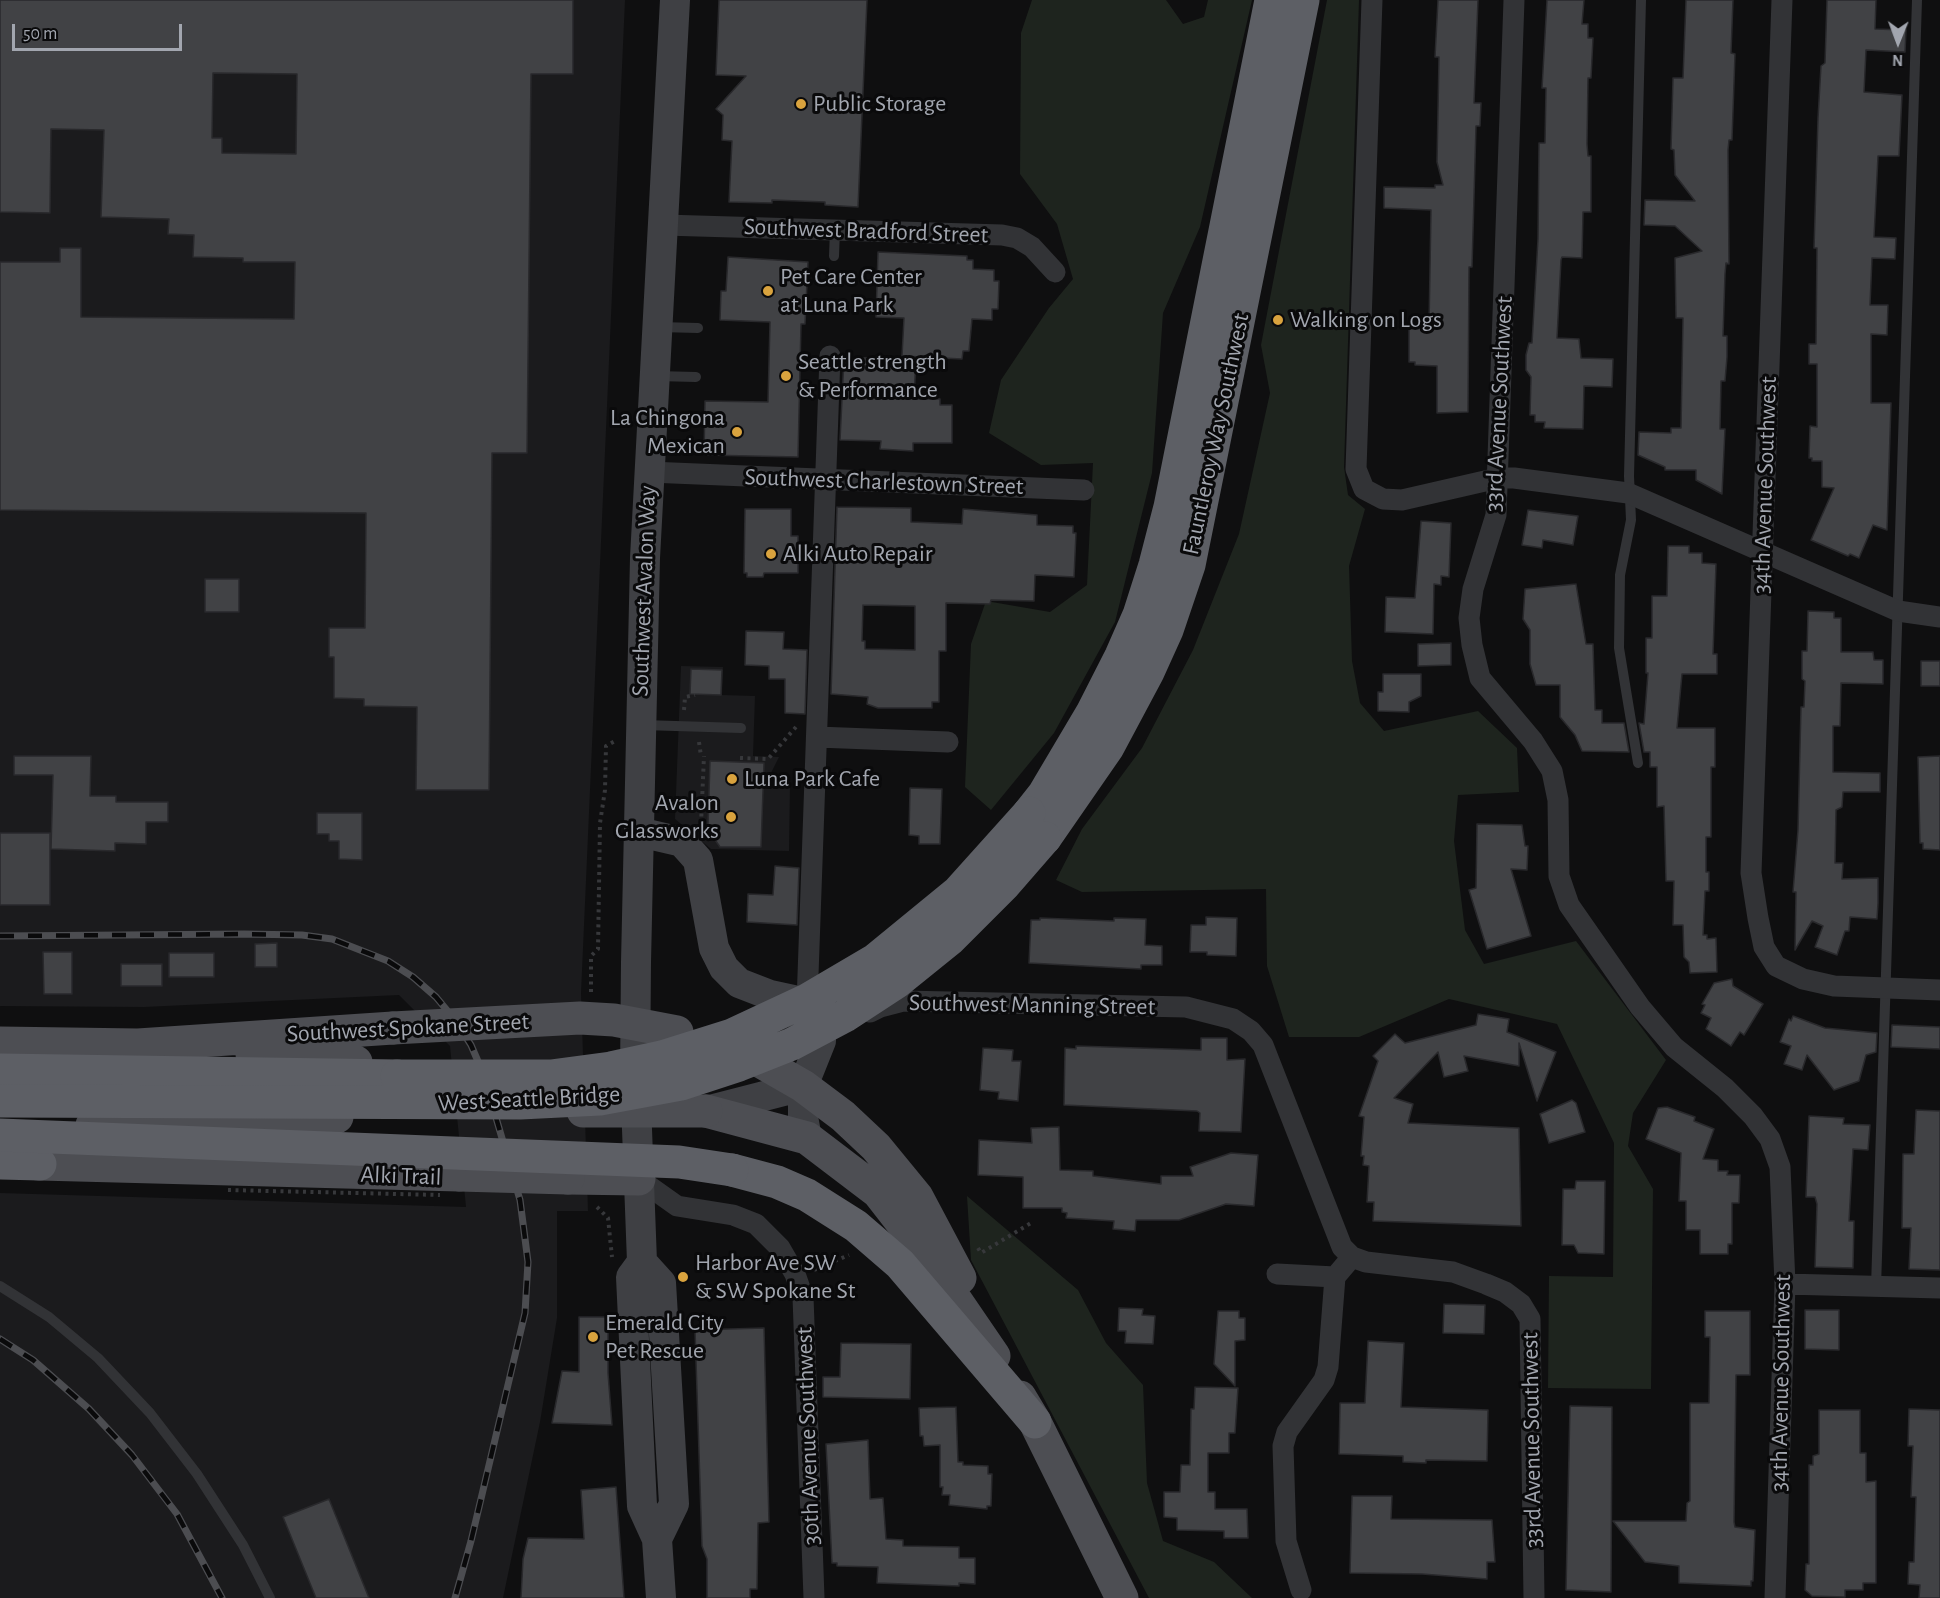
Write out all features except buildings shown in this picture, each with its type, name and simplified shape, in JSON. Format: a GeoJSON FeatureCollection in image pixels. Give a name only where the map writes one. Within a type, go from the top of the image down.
{"type":"FeatureCollection","features":[{"type":"Feature","properties":{"kind":"highway","name":"Fauntleroy Way Southwest"},"geometry":{"type":"LineString","coordinates":[[1037,826],[1044,794],[1092,713],[1121,656],[1139,615],[1155,565],[1173,495],[1271,0]]}},
{"type":"Feature","properties":{"kind":"highway","name":"Fauntleroy Way Southwest"},"geometry":{"type":"LineString","coordinates":[[1037,826],[1108,747],[1148,672],[1167,630],[1189,565],[1303,0]]}},
{"type":"Feature","properties":{"kind":"highway","name":"West Seattle Bridge"},"geometry":{"type":"LineString","coordinates":[[0,1070],[551,1076],[611,1068],[662,1057],[743,1030],[807,1000],[875,960],[1037,826]]}},
{"type":"Feature","properties":{"kind":"highway","name":"West Seattle Bridge"},"geometry":{"type":"LineString","coordinates":[[0,1101],[520,1104],[600,1099],[681,1084],[792,1044],[845,1016],[897,982],[949,940],[1005,884],[1037,826]]}},
{"type":"Feature","properties":{"kind":"highway"},"geometry":{"type":"LineString","coordinates":[[0,1135],[679,1162],[732,1170],[777,1182],[807,1195],[856,1226],[900,1264],[1035,1422]]}},
{"type":"Feature","properties":{"kind":"highway"},"geometry":{"type":"LineString","coordinates":[[0,1161],[40,1164]]}},
{"type":"Feature","properties":{"kind":"main road","name":"Southwest Avalon Way"},"geometry":{"type":"LineString","coordinates":[[661,1598],[657,1539],[642,1506],[630,1277],[642,1262],[635,1076],[640,724],[649,472],[675,0]]}},
{"type":"Feature","properties":{"kind":"main road"},"geometry":{"type":"LineString","coordinates":[[639,832],[682,842],[698,860],[714,948],[724,968],[739,983],[770,995],[807,1003],[820,1020],[821,1041],[803,1086],[803,1117],[807,1138]]}},
{"type":"Feature","properties":{"kind":"main road","name":"Southwest Spokane Street"},"geometry":{"type":"LineString","coordinates":[[0,1043],[138,1045],[579,1018],[614,1020],[677,1032],[756,1059],[803,1086],[843,1116],[876,1147],[917,1197],[943,1241],[1005,1372]]}},
{"type":"Feature","properties":{"kind":"main road"},"geometry":{"type":"LineString","coordinates":[[138,1045],[559,1077],[635,1076]]}},
{"type":"Feature","properties":{"kind":"main road"},"geometry":{"type":"LineString","coordinates":[[0,1127],[422,1114],[706,1111],[803,1086]]}},
{"type":"Feature","properties":{"kind":"main road"},"geometry":{"type":"LineString","coordinates":[[706,1111],[807,1138],[878,1192],[910,1233],[1005,1372],[1035,1422],[1122,1598]]}},
{"type":"Feature","properties":{"kind":"main road"},"geometry":{"type":"LineString","coordinates":[[40,1164],[451,1185],[568,1178],[639,1179]]}},
{"type":"Feature","properties":{"kind":"street"},"geometry":{"type":"LineString","coordinates":[[1372,0],[1356,469],[1364,489],[1383,499],[1402,500],[1498,478],[1530,478],[1628,493],[1898,611],[1940,617]]}},
{"type":"Feature","properties":{"kind":"street","name":"33rd Avenue Southwest"},"geometry":{"type":"LineString","coordinates":[[1514,0],[1496,515],[1473,589],[1469,618],[1472,645],[1480,678],[1533,741],[1552,771],[1558,800],[1559,876],[1569,905],[1640,1007],[1674,1047],[1725,1088],[1753,1116],[1770,1139],[1780,1167]]}},
{"type":"Feature","properties":{"kind":"street","name":"34th Avenue Southwest"},"geometry":{"type":"LineString","coordinates":[[1782,0],[1751,873],[1764,947],[1776,966],[1803,979],[1834,986],[1886,989]]}},
{"type":"Feature","properties":{"kind":"street","name":"Southwest Bradford Street"},"geometry":{"type":"LineString","coordinates":[[664,225],[1017,238],[1032,247],[1054,272]]}},
{"type":"Feature","properties":{"kind":"street"},"geometry":{"type":"LineString","coordinates":[[807,1003],[830,356]]}},
{"type":"Feature","properties":{"kind":"street","name":"Southwest Charlestown Street"},"geometry":{"type":"LineString","coordinates":[[649,472],[1084,490]]}},
{"type":"Feature","properties":{"kind":"street"},"geometry":{"type":"LineString","coordinates":[[817,737],[948,742]]}},
{"type":"Feature","properties":{"kind":"street"},"geometry":{"type":"LineString","coordinates":[[1886,989],[1940,990]]}},
{"type":"Feature","properties":{"kind":"street","name":"Southwest Manning Street"},"geometry":{"type":"LineString","coordinates":[[821,1041],[880,1006],[903,1001],[1186,1007],[1217,1014],[1241,1023],[1263,1045],[1342,1247],[1352,1257]]}},
{"type":"Feature","properties":{"kind":"street","name":"34th Avenue Southwest"},"geometry":{"type":"LineString","coordinates":[[1775,1598],[1785,1284],[1780,1167]]}},
{"type":"Feature","properties":{"kind":"street"},"geometry":{"type":"LineString","coordinates":[[639,1179],[676,1206],[733,1215],[756,1224],[803,1273]]}},
{"type":"Feature","properties":{"kind":"street"},"geometry":{"type":"LineString","coordinates":[[1301,1590],[1286,1541],[1283,1446],[1287,1432],[1323,1380],[1328,1367],[1335,1277],[1352,1257]]}},
{"type":"Feature","properties":{"kind":"street","name":"33rd Avenue Southwest"},"geometry":{"type":"LineString","coordinates":[[1352,1257],[1366,1262],[1453,1272],[1505,1292],[1521,1304],[1530,1319],[1534,1598]]}},
{"type":"Feature","properties":{"kind":"street","name":"30th Avenue Southwest"},"geometry":{"type":"LineString","coordinates":[[803,1273],[814,1598]]}},
{"type":"Feature","properties":{"kind":"street"},"geometry":{"type":"LineString","coordinates":[[1277,1274],[1335,1277]]}},
{"type":"Feature","properties":{"kind":"street"},"geometry":{"type":"LineString","coordinates":[[1785,1284],[1940,1288]]}},
{"type":"Feature","properties":{"kind":"lane"},"geometry":{"type":"LineString","coordinates":[[1638,763],[1619,648],[1620,575],[1631,520],[1628,493],[1641,0]]}},
{"type":"Feature","properties":{"kind":"lane"},"geometry":{"type":"LineString","coordinates":[[1876,1287],[1917,0]]}},
{"type":"Feature","properties":{"kind":"lane"},"geometry":{"type":"LineString","coordinates":[[834,256],[835,230]]}},
{"type":"Feature","properties":{"kind":"lane"},"geometry":{"type":"LineString","coordinates":[[658,327],[698,328]]}},
{"type":"Feature","properties":{"kind":"lane"},"geometry":{"type":"LineString","coordinates":[[655,376],[696,377]]}},
{"type":"Feature","properties":{"kind":"lane"},"geometry":{"type":"LineString","coordinates":[[640,724],[741,728]]}},
{"type":"Feature","properties":{"kind":"lane"},"geometry":{"type":"LineString","coordinates":[[0,1286],[49,1317],[98,1358],[150,1413],[197,1474],[243,1545],[270,1598]]}},
{"type":"Feature","properties":{"kind":"path"},"geometry":{"type":"LineString","coordinates":[[684,726],[685,697],[695,694]]}},
{"type":"Feature","properties":{"kind":"path"},"geometry":{"type":"LineString","coordinates":[[740,758],[768,759],[797,725]]}},
{"type":"Feature","properties":{"kind":"path"},"geometry":{"type":"LineString","coordinates":[[591,997],[591,956],[598,949],[600,822],[605,790],[606,746]]}},
{"type":"Feature","properties":{"kind":"path"},"geometry":{"type":"LineString","coordinates":[[701,830],[704,756]]}},
{"type":"Feature","properties":{"kind":"path","name":"Alki Trail"},"geometry":{"type":"LineString","coordinates":[[228,1190],[451,1185]]}},
{"type":"Feature","properties":{"kind":"path"},"geometry":{"type":"LineString","coordinates":[[975,1244],[981,1252],[1031,1223]]}},
{"type":"Feature","properties":{"kind":"path"},"geometry":{"type":"LineString","coordinates":[[803,1273],[852,1253]]}},
{"type":"Feature","properties":{"kind":"shaded area"},"geometry":{"type":"Polygon","coordinates":[[[0,0],[625,0],[581,993],[588,1211],[557,1211],[557,1318],[540,1422],[503,1598],[0,1598],[0,1193],[466,1207],[450,1046],[399,995],[144,1007],[0,1006],[0,0]]]}},
{"type":"Feature","properties":{"kind":"shaded area"},"geometry":{"type":"Polygon","coordinates":[[[1032,0],[1166,0],[1183,24],[1204,17],[1208,0],[1252,0],[1200,227],[1163,313],[1152,473],[1115,622],[1054,733],[991,810],[965,787],[971,644],[986,601],[1050,612],[1087,585],[1093,463],[1041,465],[989,433],[1001,380],[1049,308],[1073,279],[1057,224],[1020,174],[1021,33],[1032,0]]]}},
{"type":"Feature","properties":{"kind":"shaded area"},"geometry":{"type":"Polygon","coordinates":[[[1327,0],[1359,0],[1344,467],[1348,495],[1365,509],[1349,566],[1352,661],[1360,703],[1384,731],[1478,711],[1517,748],[1519,792],[1458,795],[1454,841],[1465,930],[1484,964],[1576,941],[1666,1060],[1633,1113],[1628,1146],[1653,1189],[1651,1389],[1548,1388],[1549,1276],[1613,1277],[1614,1143],[1557,1024],[1449,999],[1359,1037],[1289,1037],[1267,966],[1266,889],[1082,892],[1056,880],[1082,829],[1142,748],[1193,650],[1239,534],[1270,393],[1261,345],[1327,0]]]}},
{"type":"Feature","properties":{"kind":"shaded area"},"geometry":{"type":"Polygon","coordinates":[[[681,666],[723,667],[722,695],[755,696],[753,756],[779,757],[766,783],[790,784],[789,851],[711,849],[675,819],[681,666]]]}},
{"type":"Feature","properties":{"kind":"shaded area"},"geometry":{"type":"Polygon","coordinates":[[[967,1196],[1078,1290],[1106,1343],[1143,1385],[1147,1483],[1163,1541],[1214,1562],[1252,1598],[1149,1598],[971,1260],[967,1196]]]}},
{"type":"Feature","properties":{"kind":"railway"},"geometry":{"type":"LineString","coordinates":[[0,936],[244,934],[302,935],[332,939],[388,961],[413,977],[436,997],[455,1020],[471,1045],[483,1073],[520,1200],[528,1262],[525,1313],[471,1541],[455,1598]]}},
{"type":"Feature","properties":{"kind":"railway"},"geometry":{"type":"LineString","coordinates":[[0,1339],[33,1360],[89,1409],[132,1455],[177,1514],[222,1598]]}},
{"type":"Feature","properties":{"kind":"place","name":"Public Storage"},"geometry":{"type":"Point","coordinates":[801,104]}},
{"type":"Feature","properties":{"kind":"place","name":"Pet Care Center at Luna Park"},"geometry":{"type":"Point","coordinates":[768,291]}},
{"type":"Feature","properties":{"kind":"place","name":"Walking on Logs"},"geometry":{"type":"Point","coordinates":[1278,320]}},
{"type":"Feature","properties":{"kind":"place","name":"Seattle strength & Performance"},"geometry":{"type":"Point","coordinates":[786,376]}},
{"type":"Feature","properties":{"kind":"place","name":"La Chingona Mexican"},"geometry":{"type":"Point","coordinates":[737,432]}},
{"type":"Feature","properties":{"kind":"place","name":"Alki Auto Repair"},"geometry":{"type":"Point","coordinates":[771,554]}},
{"type":"Feature","properties":{"kind":"place","name":"Luna Park Cafe"},"geometry":{"type":"Point","coordinates":[732,779]}},
{"type":"Feature","properties":{"kind":"place","name":"Avalon Glassworks"},"geometry":{"type":"Point","coordinates":[731,817]}},
{"type":"Feature","properties":{"kind":"place","name":"Harbor Ave SW & SW Spokane St"},"geometry":{"type":"Point","coordinates":[683,1277]}},
{"type":"Feature","properties":{"kind":"place","name":"Emerald City Pet Rescue"},"geometry":{"type":"Point","coordinates":[593,1337]}}]}
